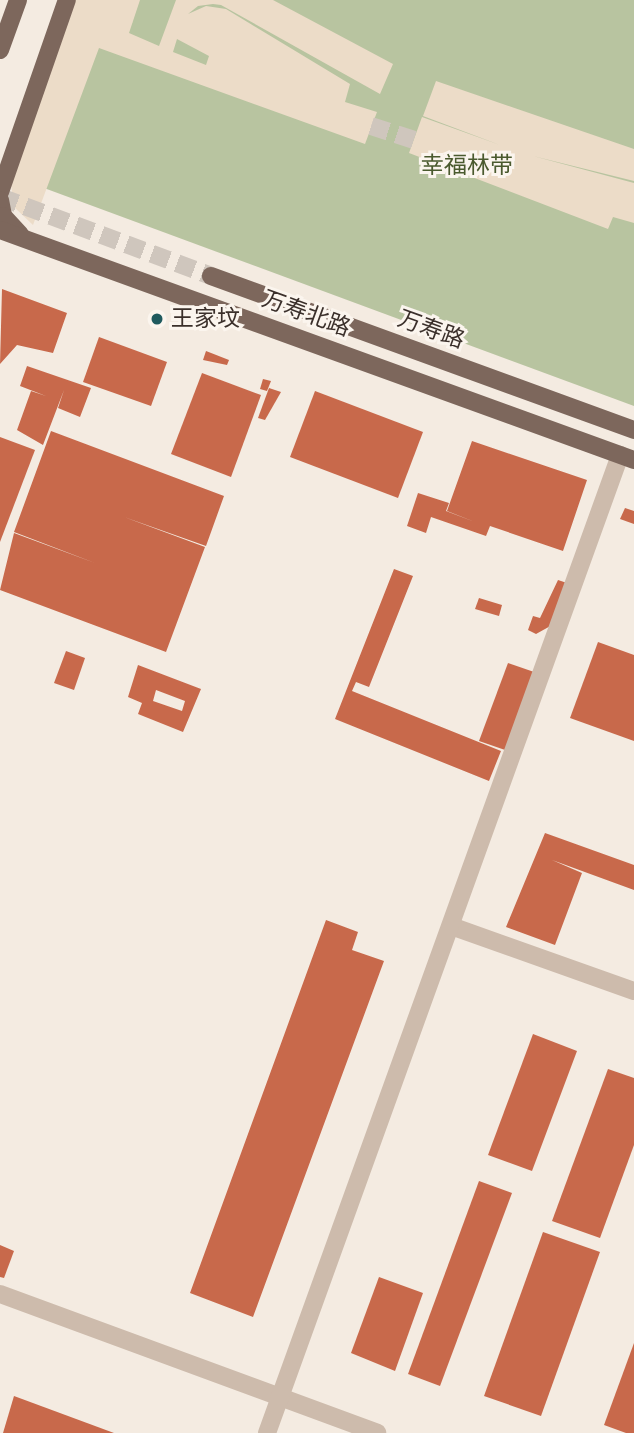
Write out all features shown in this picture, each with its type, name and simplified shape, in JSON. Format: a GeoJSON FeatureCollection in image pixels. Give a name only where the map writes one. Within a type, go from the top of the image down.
{"type":"FeatureCollection","features":[{"type":"Feature","properties":{"kind":"main road"},"geometry":{"type":"LineString","coordinates":[[0,50],[18,0]]}},
{"type":"Feature","properties":{"kind":"main road"},"geometry":{"type":"LineString","coordinates":[[0,192],[66,0]]}},
{"type":"Feature","properties":{"kind":"main road"},"geometry":{"type":"LineString","coordinates":[[0,200],[10,226],[37,244]]}},
{"type":"Feature","properties":{"kind":"main road","name":"万寿北路"},"geometry":{"type":"LineString","coordinates":[[0,230],[627,457]]}},
{"type":"Feature","properties":{"kind":"main road","name":"万寿路"},"geometry":{"type":"LineString","coordinates":[[211,276],[634,430]]}},
{"type":"Feature","properties":{"kind":"street"},"geometry":{"type":"LineString","coordinates":[[267,1433],[627,457]]}},
{"type":"Feature","properties":{"kind":"street"},"geometry":{"type":"LineString","coordinates":[[452,926],[634,991]]}},
{"type":"Feature","properties":{"kind":"street"},"geometry":{"type":"LineString","coordinates":[[0,1294],[377,1433]]}},
{"type":"Feature","properties":{"kind":"green space","name":"幸福林带"},"geometry":{"type":"Polygon","coordinates":[[[86,0],[634,0],[634,406],[44,188],[86,0]]]}},
{"type":"Feature","properties":{"kind":"shaded area"},"geometry":{"type":"Polygon","coordinates":[[[75,0],[140,0],[129,33],[159,46],[176,0],[273,0],[393,64],[380,94],[221,5],[198,6],[188,14],[206,6],[226,9],[350,84],[345,102],[377,112],[365,144],[99,48],[33,225],[14,207],[11,184],[75,0]],[[177,39],[173,52],[206,65],[209,56],[177,39]]]}},
{"type":"Feature","properties":{"kind":"shaded area"},"geometry":{"type":"Polygon","coordinates":[[[436,81],[634,149],[634,181],[533,156],[634,183],[634,223],[613,217],[608,229],[409,153],[422,117],[500,145],[423,116],[436,81]]]}},
{"type":"Feature","properties":{"kind":"building"},"geometry":{"type":"Polygon","coordinates":[[[2,289],[67,313],[53,353],[17,345],[0,364],[2,289]]]}},
{"type":"Feature","properties":{"kind":"building"},"geometry":{"type":"Polygon","coordinates":[[[99,337],[167,362],[151,406],[83,382],[99,337]]]}},
{"type":"Feature","properties":{"kind":"building"},"geometry":{"type":"Polygon","coordinates":[[[206,351],[229,360],[227,365],[203,360],[206,351]]]}},
{"type":"Feature","properties":{"kind":"building"},"geometry":{"type":"Polygon","coordinates":[[[27,366],[91,388],[80,417],[58,408],[64,390],[43,445],[17,430],[31,391],[46,396],[20,386],[27,366]]]}},
{"type":"Feature","properties":{"kind":"building"},"geometry":{"type":"Polygon","coordinates":[[[202,373],[261,395],[231,477],[171,454],[202,373]]]}},
{"type":"Feature","properties":{"kind":"building"},"geometry":{"type":"Polygon","coordinates":[[[263,379],[271,381],[267,391],[260,389],[263,379]]]}},
{"type":"Feature","properties":{"kind":"building"},"geometry":{"type":"Polygon","coordinates":[[[269,388],[281,392],[265,420],[258,418],[269,388]]]}},
{"type":"Feature","properties":{"kind":"building"},"geometry":{"type":"Polygon","coordinates":[[[315,391],[423,432],[398,498],[290,457],[315,391]]]}},
{"type":"Feature","properties":{"kind":"building"},"geometry":{"type":"Polygon","coordinates":[[[51,431],[224,496],[206,546],[124,517],[205,547],[166,652],[0,590],[14,533],[95,563],[14,532],[51,431]]]}},
{"type":"Feature","properties":{"kind":"building"},"geometry":{"type":"Polygon","coordinates":[[[0,437],[35,450],[0,542],[0,437]]]}},
{"type":"Feature","properties":{"kind":"building"},"geometry":{"type":"Polygon","coordinates":[[[472,441],[587,480],[563,551],[490,526],[486,536],[431,517],[426,533],[407,526],[418,493],[449,503],[446,511],[475,522],[447,511],[472,441]]]}},
{"type":"Feature","properties":{"kind":"building"},"geometry":{"type":"Polygon","coordinates":[[[625,508],[634,511],[634,524],[620,519],[625,508]]]}},
{"type":"Feature","properties":{"kind":"building"},"geometry":{"type":"Polygon","coordinates":[[[394,569],[413,576],[369,687],[356,682],[352,691],[501,751],[489,781],[335,719],[394,569]]]}},
{"type":"Feature","properties":{"kind":"building"},"geometry":{"type":"Polygon","coordinates":[[[558,580],[567,583],[554,624],[536,634],[528,630],[533,616],[540,618],[558,580]]]}},
{"type":"Feature","properties":{"kind":"building"},"geometry":{"type":"Polygon","coordinates":[[[479,598],[502,605],[499,616],[475,609],[479,598]]]}},
{"type":"Feature","properties":{"kind":"building"},"geometry":{"type":"Polygon","coordinates":[[[598,642],[634,655],[634,741],[570,718],[598,642]]]}},
{"type":"Feature","properties":{"kind":"building"},"geometry":{"type":"Polygon","coordinates":[[[66,651],[85,658],[74,690],[54,683],[66,651]]]}},
{"type":"Feature","properties":{"kind":"building"},"geometry":{"type":"Polygon","coordinates":[[[508,663],[537,673],[508,751],[479,741],[508,663]]]}},
{"type":"Feature","properties":{"kind":"building"},"geometry":{"type":"Polygon","coordinates":[[[138,665],[201,689],[183,732],[138,714],[142,703],[128,697],[138,665]],[[156,690],[153,701],[182,711],[185,701],[156,690]]]}},
{"type":"Feature","properties":{"kind":"building"},"geometry":{"type":"Polygon","coordinates":[[[545,833],[634,865],[634,890],[552,860],[582,873],[555,945],[506,927],[545,833]]]}},
{"type":"Feature","properties":{"kind":"building"},"geometry":{"type":"Polygon","coordinates":[[[326,920],[358,932],[352,950],[384,961],[253,1317],[190,1293],[326,920]]]}},
{"type":"Feature","properties":{"kind":"building"},"geometry":{"type":"Polygon","coordinates":[[[533,1034],[577,1051],[532,1171],[488,1155],[533,1034]]]}},
{"type":"Feature","properties":{"kind":"building"},"geometry":{"type":"Polygon","coordinates":[[[608,1069],[634,1078],[634,1145],[600,1238],[552,1221],[608,1069]]]}},
{"type":"Feature","properties":{"kind":"building"},"geometry":{"type":"Polygon","coordinates":[[[479,1181],[512,1193],[440,1386],[408,1374],[479,1181]]]}},
{"type":"Feature","properties":{"kind":"building"},"geometry":{"type":"Polygon","coordinates":[[[543,1232],[600,1252],[541,1416],[484,1396],[543,1232]]]}},
{"type":"Feature","properties":{"kind":"building"},"geometry":{"type":"Polygon","coordinates":[[[0,1245],[14,1251],[4,1278],[0,1277],[0,1245]]]}},
{"type":"Feature","properties":{"kind":"building"},"geometry":{"type":"Polygon","coordinates":[[[379,1277],[423,1293],[395,1371],[351,1353],[379,1277]]]}},
{"type":"Feature","properties":{"kind":"building"},"geometry":{"type":"Polygon","coordinates":[[[634,1343],[634,1433],[626,1433],[604,1425],[634,1343]]]}},
{"type":"Feature","properties":{"kind":"building"},"geometry":{"type":"Polygon","coordinates":[[[14,1396],[114,1433],[3,1433],[14,1396]]]}},
{"type":"Feature","properties":{"kind":"tunnel"},"geometry":{"type":"LineString","coordinates":[[371,126],[414,140]]}},
{"type":"Feature","properties":{"kind":"tunnel"},"geometry":{"type":"LineString","coordinates":[[0,197],[211,276]]}},
{"type":"Feature","properties":{"kind":"place","name":"王家坟"},"geometry":{"type":"Point","coordinates":[157,319]}}]}
